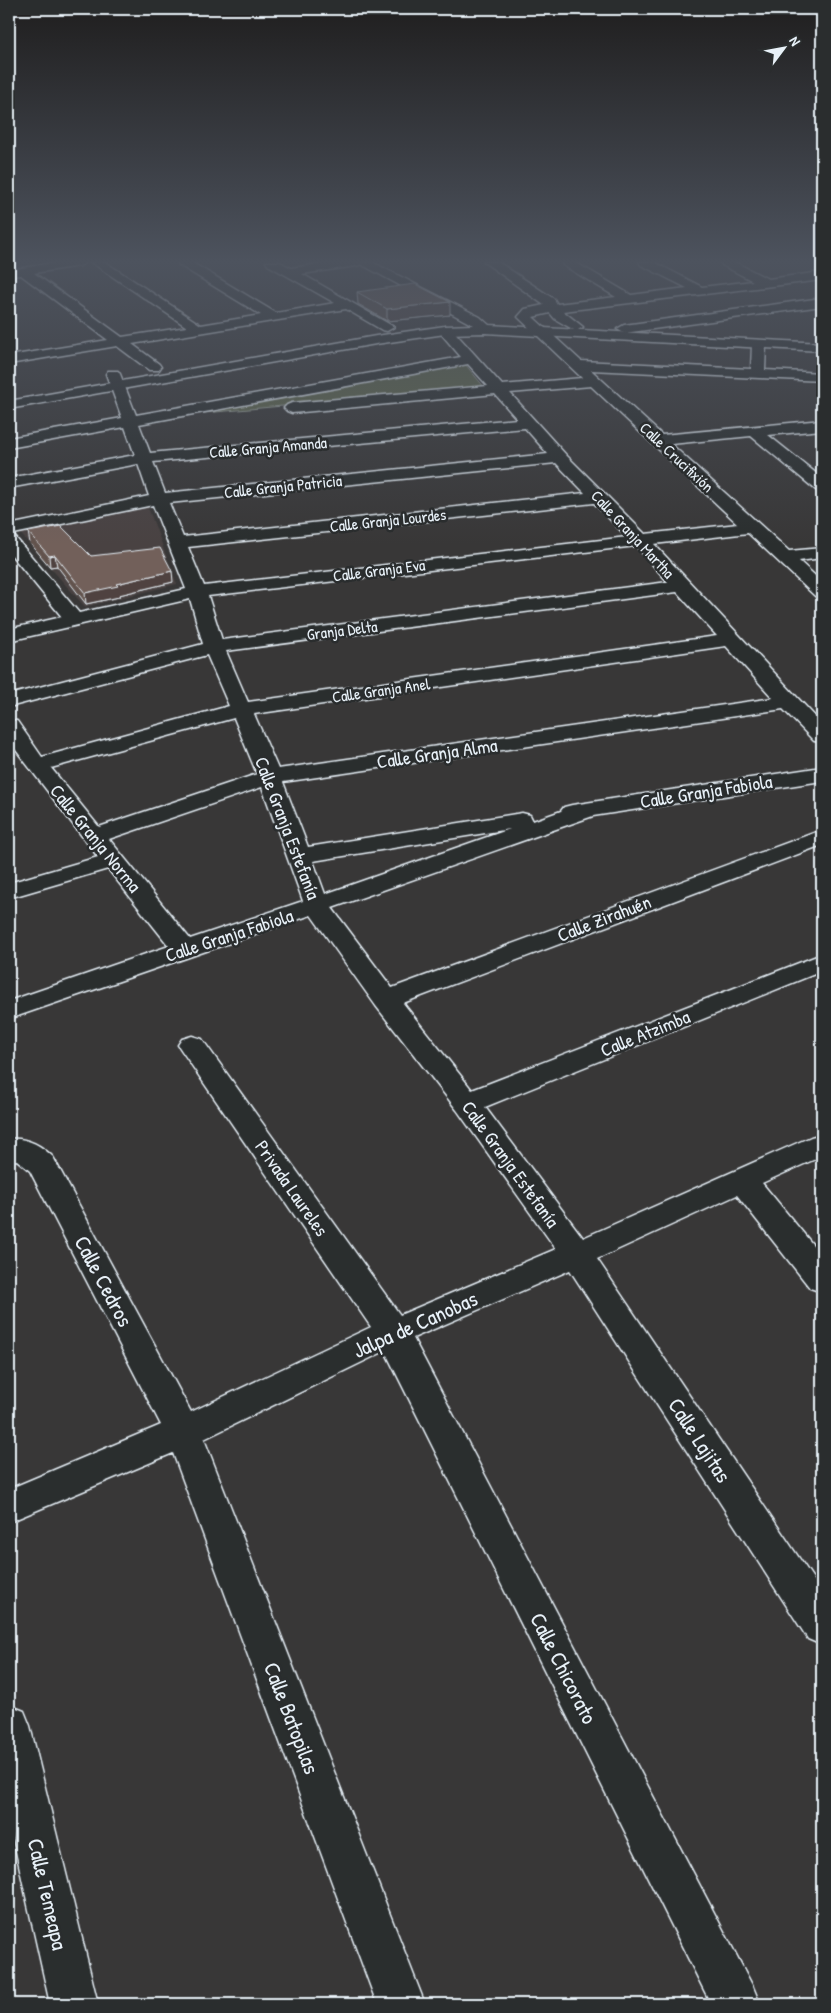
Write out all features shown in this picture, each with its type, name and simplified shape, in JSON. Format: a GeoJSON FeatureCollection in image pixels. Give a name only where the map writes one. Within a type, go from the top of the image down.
{"type":"FeatureCollection","features":[{"type":"Feature","properties":{"kind":"street"},"geometry":{"type":"LineString","coordinates":[[9,360],[34,356]]}},
{"type":"Feature","properties":{"kind":"street"},"geometry":{"type":"LineString","coordinates":[[139,356],[154,367]]}},
{"type":"Feature","properties":{"kind":"street"},"geometry":{"type":"LineString","coordinates":[[9,405],[116,380],[154,367],[217,356]]}},
{"type":"Feature","properties":{"kind":"street"},"geometry":{"type":"LineString","coordinates":[[9,391],[116,380],[272,356]]}},
{"type":"Feature","properties":{"kind":"street","name":"Calle Granja Martha"},"geometry":{"type":"LineString","coordinates":[[468,356],[560,458],[640,540],[730,640],[822,736]]}},
{"type":"Feature","properties":{"kind":"street","name":"Calle Crucifixión"},"geometry":{"type":"LineString","coordinates":[[566,356],[786,556],[822,592]]}},
{"type":"Feature","properties":{"kind":"street"},"geometry":{"type":"LineString","coordinates":[[758,374],[759,356]]}},
{"type":"Feature","properties":{"kind":"street"},"geometry":{"type":"LineString","coordinates":[[9,444],[471,359]]}},
{"type":"Feature","properties":{"kind":"street"},"geometry":{"type":"LineString","coordinates":[[576,365],[822,377]]}},
{"type":"Feature","properties":{"kind":"street","name":"Calle Granja Estefanía"},"geometry":{"type":"LineString","coordinates":[[116,380],[129,422],[197,592],[214,647],[270,777],[318,906],[386,1000],[467,1103],[577,1254]]}},
{"type":"Feature","properties":{"kind":"street"},"geometry":{"type":"LineString","coordinates":[[129,422],[595,381]]}},
{"type":"Feature","properties":{"kind":"street","name":"Calle Granja Amanda"},"geometry":{"type":"LineString","coordinates":[[9,484],[144,458],[529,422]]}},
{"type":"Feature","properties":{"kind":"street"},"geometry":{"type":"LineString","coordinates":[[658,440],[822,425]]}},
{"type":"Feature","properties":{"kind":"street"},"geometry":{"type":"LineString","coordinates":[[754,431],[822,486]]}},
{"type":"Feature","properties":{"kind":"street","name":"Calle Granja Patricia"},"geometry":{"type":"LineString","coordinates":[[9,530],[159,499],[560,458]]}},
{"type":"Feature","properties":{"kind":"street"},"geometry":{"type":"LineString","coordinates":[[800,467],[822,465]]}},
{"type":"Feature","properties":{"kind":"street","name":"Calle Granja Lourdes"},"geometry":{"type":"LineString","coordinates":[[177,543],[598,497]]}},
{"type":"Feature","properties":{"kind":"street","name":"Calle Granja Eva"},"geometry":{"type":"LineString","coordinates":[[9,635],[197,592],[754,527]]}},
{"type":"Feature","properties":{"kind":"street"},"geometry":{"type":"LineString","coordinates":[[9,542],[75,620]]}},
{"type":"Feature","properties":{"kind":"street"},"geometry":{"type":"LineString","coordinates":[[786,556],[822,553]]}},
{"type":"Feature","properties":{"kind":"street","name":"Granja Delta"},"geometry":{"type":"LineString","coordinates":[[9,701],[214,647],[681,586]]}},
{"type":"Feature","properties":{"kind":"street","name":"Calle Granja Anel"},"geometry":{"type":"LineString","coordinates":[[37,765],[240,710],[730,640]]}},
{"type":"Feature","properties":{"kind":"street","name":"Calle Granja Alma"},"geometry":{"type":"LineString","coordinates":[[95,836],[270,777],[788,702]]}},
{"type":"Feature","properties":{"kind":"street","name":"Calle Granja Norma"},"geometry":{"type":"LineString","coordinates":[[9,726],[37,765],[185,949]]}},
{"type":"Feature","properties":{"kind":"street","name":"Calle Granja Fabiola"},"geometry":{"type":"LineString","coordinates":[[298,856],[822,774]]}},
{"type":"Feature","properties":{"kind":"street","name":"Calle Granja Fabiola"},"geometry":{"type":"LineString","coordinates":[[9,1010],[185,949],[318,906],[590,809]]}},
{"type":"Feature","properties":{"kind":"street","name":"Calle Zirahuén"},"geometry":{"type":"LineString","coordinates":[[386,1000],[822,836]]}},
{"type":"Feature","properties":{"kind":"street"},"geometry":{"type":"LineString","coordinates":[[9,891],[114,860]]}},
{"type":"Feature","properties":{"kind":"street","name":"Calle Atzimba"},"geometry":{"type":"LineString","coordinates":[[467,1103],[822,962]]}},
{"type":"Feature","properties":{"kind":"street","name":"Privada Laureles"},"geometry":{"type":"LineString","coordinates":[[192,1045],[393,1332]]}},
{"type":"Feature","properties":{"kind":"street","name":"Jalpa de Canobas"},"geometry":{"type":"LineString","coordinates":[[9,1506],[183,1432],[393,1332],[577,1254],[822,1144]]}},
{"type":"Feature","properties":{"kind":"street","name":"Calle Cedros"},"geometry":{"type":"LineString","coordinates":[[9,1150],[18,1148],[32,1154],[42,1165],[183,1432]]}},
{"type":"Feature","properties":{"kind":"street"},"geometry":{"type":"LineString","coordinates":[[743,1181],[822,1279]]}},
{"type":"Feature","properties":{"kind":"street","name":"Calle Lajitas"},"geometry":{"type":"LineString","coordinates":[[577,1254],[822,1626]]}},
{"type":"Feature","properties":{"kind":"street","name":"Calle Chicorato"},"geometry":{"type":"LineString","coordinates":[[393,1332],[736,2004]]}},
{"type":"Feature","properties":{"kind":"street","name":"Calle Batopilas"},"geometry":{"type":"LineString","coordinates":[[183,1432],[402,2004]]}},
{"type":"Feature","properties":{"kind":"street","name":"Calle Temeapa"},"geometry":{"type":"LineString","coordinates":[[9,1726],[74,2004]]}},
{"type":"Feature","properties":{"kind":"shaded area"},"geometry":{"type":"Polygon","coordinates":[[[147,505],[177,584],[85,607],[19,532],[147,505]]]}},
{"type":"Feature","properties":{"kind":"green space"},"geometry":{"type":"Polygon","coordinates":[[[465,364],[485,388],[193,414],[465,364]]]}},
{"type":"Feature","properties":{"kind":"building"},"geometry":{"type":"Polygon","coordinates":[[[61,526],[91,556],[160,548],[172,571],[85,593],[55,555],[49,556],[28,532],[61,526]]]}}]}
